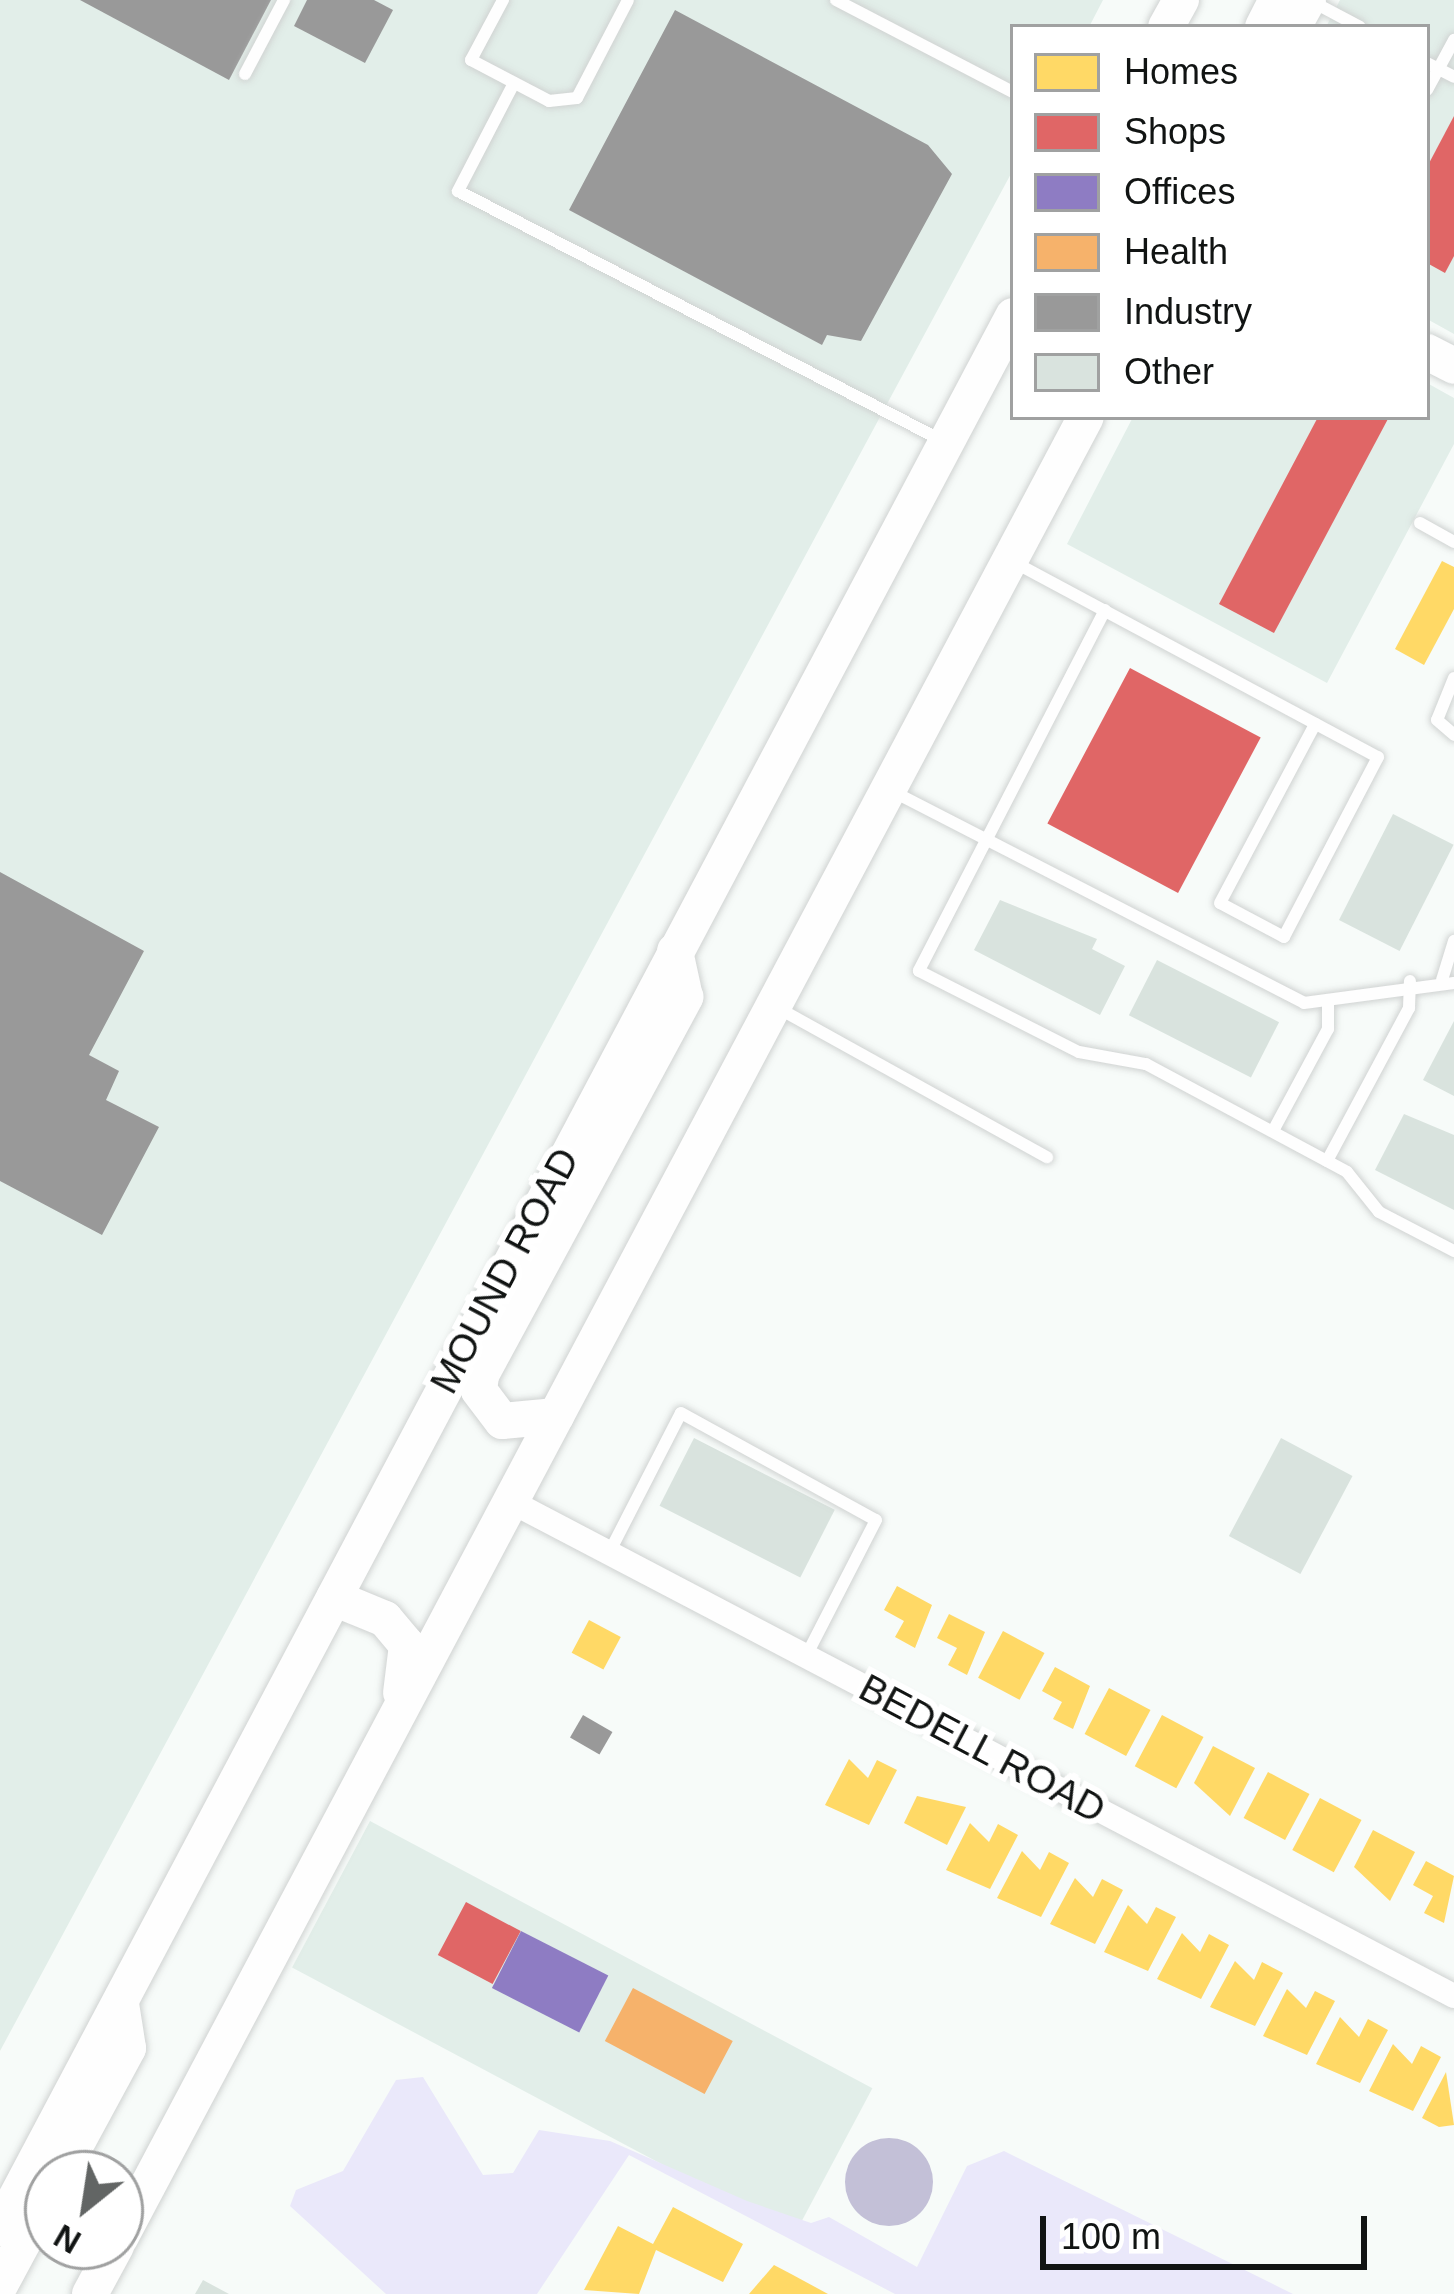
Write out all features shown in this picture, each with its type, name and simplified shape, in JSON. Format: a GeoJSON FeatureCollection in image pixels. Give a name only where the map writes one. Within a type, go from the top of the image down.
{"type":"FeatureCollection","features":[{"type":"Feature","properties":{"kind":"main road","name":"MOUND ROAD"},"geometry":{"type":"LineString","coordinates":[[0,2228],[1010,322]]}},
{"type":"Feature","properties":{"kind":"main road"},"geometry":{"type":"LineString","coordinates":[[144,2193],[1084,420]]}},
{"type":"Feature","properties":{"kind":"main road"},"geometry":{"type":"LineString","coordinates":[[556,1415],[502,1421],[489,1412],[481,1375],[685,997],[675,951]]}},
{"type":"Feature","properties":{"kind":"main road"},"geometry":{"type":"LineString","coordinates":[[334,1598],[385,1619],[407,1645],[398,1714]]}},
{"type":"Feature","properties":{"kind":"main road"},"geometry":{"type":"LineString","coordinates":[[73,2150],[128,2048],[121,2004]]}},
{"type":"Feature","properties":{"kind":"main road"},"geometry":{"type":"LineString","coordinates":[[0,2285],[24,2240]]}},
{"type":"Feature","properties":{"kind":"street","name":"BEDELL ROAD"},"geometry":{"type":"LineString","coordinates":[[510,1501],[1454,1996]]}},
{"type":"Feature","properties":{"kind":"lane"},"geometry":{"type":"LineString","coordinates":[[245,74],[284,0]]}},
{"type":"Feature","properties":{"kind":"lane"},"geometry":{"type":"LineString","coordinates":[[503,0],[471,60],[549,101],[577,98],[628,0]]}},
{"type":"Feature","properties":{"kind":"lane"},"geometry":{"type":"LineString","coordinates":[[836,0],[1010,90]]}},
{"type":"Feature","properties":{"kind":"lane"},"geometry":{"type":"LineString","coordinates":[[1309,0],[1354,24]]}},
{"type":"Feature","properties":{"kind":"lane"},"geometry":{"type":"LineString","coordinates":[[1454,40],[1433,66],[1454,77]]}},
{"type":"Feature","properties":{"kind":"lane"},"geometry":{"type":"LineString","coordinates":[[514,83],[458,191],[946,442]]}},
{"type":"Feature","properties":{"kind":"lane"},"geometry":{"type":"LineString","coordinates":[[1420,523],[1454,542]]}},
{"type":"Feature","properties":{"kind":"lane"},"geometry":{"type":"LineString","coordinates":[[1011,560],[1378,757],[1284,938],[1220,903],[1315,724]]}},
{"type":"Feature","properties":{"kind":"lane"},"geometry":{"type":"LineString","coordinates":[[1105,610],[919,971],[1079,1052],[1146,1064],[1328,1161],[1379,1212],[1454,1251]]}},
{"type":"Feature","properties":{"kind":"lane"},"geometry":{"type":"LineString","coordinates":[[1454,678],[1437,720],[1454,735]]}},
{"type":"Feature","properties":{"kind":"lane"},"geometry":{"type":"LineString","coordinates":[[890,789],[1304,1003],[1328,1003],[1410,981],[1448,981],[1454,940]]}},
{"type":"Feature","properties":{"kind":"lane"},"geometry":{"type":"LineString","coordinates":[[1328,1161],[1409,1008],[1410,981]]}},
{"type":"Feature","properties":{"kind":"lane"},"geometry":{"type":"LineString","coordinates":[[1273,1132],[1328,1029],[1328,1003]]}},
{"type":"Feature","properties":{"kind":"lane"},"geometry":{"type":"LineString","coordinates":[[775,1007],[1047,1157]]}},
{"type":"Feature","properties":{"kind":"lane"},"geometry":{"type":"LineString","coordinates":[[609,1553],[681,1413],[876,1520],[806,1656]]}},
{"type":"Feature","properties":{"kind":"shaded area"},"geometry":{"type":"Polygon","coordinates":[[[0,0],[1103,0],[1091,24],[1010,24],[1010,176],[0,2051],[0,0]]]}},
{"type":"Feature","properties":{"kind":"shaded area"},"geometry":{"type":"Polygon","coordinates":[[[1340,0],[1454,0],[1454,334],[1430,321],[1430,24],[1328,24],[1340,0]]]}},
{"type":"Feature","properties":{"kind":"shaded area"},"geometry":{"type":"Polygon","coordinates":[[[1430,385],[1454,398],[1454,444],[1327,683],[1067,544],[1131,420],[1430,420],[1430,385]]]}},
{"type":"Feature","properties":{"kind":"shaded area"},"geometry":{"type":"Polygon","coordinates":[[[370,1821],[872,2088],[794,2235],[292,1968],[370,1821]]]}},
{"type":"Feature","properties":{"kind":"shaded area"},"geometry":{"type":"Polygon","coordinates":[[[423,2077],[483,2175],[513,2173],[539,2130],[610,2141],[747,2201],[811,2223],[829,2217],[917,2267],[967,2166],[1004,2151],[1293,2294],[895,2294],[629,2155],[537,2294],[386,2294],[290,2206],[296,2190],[343,2171],[396,2080],[423,2077]]]}},
{"type":"Feature","properties":{"kind":"shaded area"},"geometry":{"type":"Polygon","coordinates":[[[889,2138],[920,2151],[933,2182],[920,2213],[889,2226],[858,2213],[845,2182],[858,2151],[889,2138]]]}},
{"type":"Feature","properties":{"kind":"building: Homes"},"geometry":{"type":"Polygon","coordinates":[[[1442,561],[1454,567],[1454,609],[1424,665],[1395,649],[1442,561]]]}},
{"type":"Feature","properties":{"kind":"building: Homes"},"geometry":{"type":"Polygon","coordinates":[[[897,1586],[932,1605],[915,1648],[895,1637],[904,1621],[884,1610],[897,1586]]]}},
{"type":"Feature","properties":{"kind":"building: Homes"},"geometry":{"type":"Polygon","coordinates":[[[949,1614],[985,1632],[967,1675],[948,1665],[957,1648],[937,1638],[949,1614]]]}},
{"type":"Feature","properties":{"kind":"building: Homes"},"geometry":{"type":"Polygon","coordinates":[[[589,1620],[621,1637],[603,1670],[572,1653],[589,1620]]]}},
{"type":"Feature","properties":{"kind":"building: Homes"},"geometry":{"type":"Polygon","coordinates":[[[1003,1631],[1044,1653],[1020,1700],[978,1678],[1003,1631]]]}},
{"type":"Feature","properties":{"kind":"building: Homes"},"geometry":{"type":"Polygon","coordinates":[[[1055,1667],[1090,1686],[1073,1729],[1053,1719],[1062,1702],[1042,1691],[1055,1667]]]}},
{"type":"Feature","properties":{"kind":"building: Homes"},"geometry":{"type":"Polygon","coordinates":[[[1109,1688],[1150,1710],[1126,1756],[1085,1734],[1109,1688]]]}},
{"type":"Feature","properties":{"kind":"building: Homes"},"geometry":{"type":"Polygon","coordinates":[[[1162,1715],[1203,1737],[1176,1788],[1135,1766],[1162,1715]]]}},
{"type":"Feature","properties":{"kind":"building: Homes"},"geometry":{"type":"Polygon","coordinates":[[[1213,1746],[1255,1768],[1230,1816],[1194,1783],[1213,1746]]]}},
{"type":"Feature","properties":{"kind":"building: Homes"},"geometry":{"type":"Polygon","coordinates":[[[849,1759],[868,1778],[877,1760],[897,1770],[869,1825],[825,1805],[849,1759]]]}},
{"type":"Feature","properties":{"kind":"building: Homes"},"geometry":{"type":"Polygon","coordinates":[[[1268,1772],[1309,1794],[1285,1840],[1244,1818],[1268,1772]]]}},
{"type":"Feature","properties":{"kind":"building: Homes"},"geometry":{"type":"Polygon","coordinates":[[[917,1796],[966,1807],[947,1845],[904,1823],[917,1796]]]}},
{"type":"Feature","properties":{"kind":"building: Homes"},"geometry":{"type":"Polygon","coordinates":[[[1320,1798],[1361,1820],[1334,1872],[1292,1850],[1320,1798]]]}},
{"type":"Feature","properties":{"kind":"building: Homes"},"geometry":{"type":"Polygon","coordinates":[[[970,1823],[989,1842],[998,1824],[1018,1835],[990,1889],[946,1870],[970,1823]]]}},
{"type":"Feature","properties":{"kind":"building: Homes"},"geometry":{"type":"Polygon","coordinates":[[[1373,1830],[1415,1852],[1390,1901],[1354,1867],[1373,1830]]]}},
{"type":"Feature","properties":{"kind":"building: Homes"},"geometry":{"type":"Polygon","coordinates":[[[1022,1851],[1040,1870],[1049,1852],[1069,1863],[1041,1917],[997,1898],[1022,1851]]]}},
{"type":"Feature","properties":{"kind":"building: Homes"},"geometry":{"type":"Polygon","coordinates":[[[1426,1861],[1454,1876],[1444,1923],[1424,1913],[1433,1896],[1413,1885],[1426,1861]]]}},
{"type":"Feature","properties":{"kind":"building: Homes"},"geometry":{"type":"Polygon","coordinates":[[[1075,1878],[1093,1897],[1102,1879],[1123,1890],[1095,1944],[1050,1924],[1075,1878]]]}},
{"type":"Feature","properties":{"kind":"building: Homes"},"geometry":{"type":"Polygon","coordinates":[[[1128,1905],[1147,1924],[1156,1907],[1176,1917],[1148,1971],[1104,1952],[1128,1905]]]}},
{"type":"Feature","properties":{"kind":"building: Homes"},"geometry":{"type":"Polygon","coordinates":[[[1182,1933],[1200,1952],[1209,1934],[1229,1945],[1201,1999],[1157,1979],[1182,1933]]]}},
{"type":"Feature","properties":{"kind":"building: Homes"},"geometry":{"type":"Polygon","coordinates":[[[1235,1961],[1254,1980],[1262,1962],[1283,1973],[1255,2026],[1210,2007],[1235,1961]]]}},
{"type":"Feature","properties":{"kind":"building: Homes"},"geometry":{"type":"Polygon","coordinates":[[[1287,1989],[1306,2008],[1315,1991],[1335,2001],[1307,2055],[1263,2036],[1287,1989]]]}},
{"type":"Feature","properties":{"kind":"building: Homes"},"geometry":{"type":"Polygon","coordinates":[[[1340,2017],[1359,2037],[1368,2019],[1388,2030],[1360,2083],[1316,2064],[1340,2017]]]}},
{"type":"Feature","properties":{"kind":"building: Homes"},"geometry":{"type":"Polygon","coordinates":[[[1393,2044],[1412,2064],[1421,2046],[1441,2057],[1413,2111],[1369,2091],[1393,2044]]]}},
{"type":"Feature","properties":{"kind":"building: Homes"},"geometry":{"type":"Polygon","coordinates":[[[1446,2072],[1454,2125],[1439,2127],[1422,2118],[1446,2072]]]}},
{"type":"Feature","properties":{"kind":"building: Homes"},"geometry":{"type":"Polygon","coordinates":[[[673,2207],[743,2244],[723,2282],[656,2250],[639,2294],[584,2290],[618,2226],[653,2244],[673,2207]]]}},
{"type":"Feature","properties":{"kind":"building: Homes"},"geometry":{"type":"Polygon","coordinates":[[[774,2265],[793,2275],[828,2294],[749,2294],[774,2265]]]}},
{"type":"Feature","properties":{"kind":"building: Shops"},"geometry":{"type":"Polygon","coordinates":[[[1454,116],[1454,256],[1445,273],[1430,265],[1430,161],[1454,116]]]}},
{"type":"Feature","properties":{"kind":"building: Shops"},"geometry":{"type":"Polygon","coordinates":[[[1316,420],[1387,420],[1274,633],[1219,604],[1316,420]]]}},
{"type":"Feature","properties":{"kind":"building: Shops"},"geometry":{"type":"Polygon","coordinates":[[[1130,668],[1261,737],[1178,893],[1047,823],[1130,668]]]}},
{"type":"Feature","properties":{"kind":"building: Shops"},"geometry":{"type":"Polygon","coordinates":[[[466,1902],[521,1931],[493,1984],[438,1955],[466,1902]]]}},
{"type":"Feature","properties":{"kind":"building: Offices"},"geometry":{"type":"Polygon","coordinates":[[[521,1931],[608,1975],[579,2033],[492,1988],[521,1931]]]}},
{"type":"Feature","properties":{"kind":"building: Health"},"geometry":{"type":"Polygon","coordinates":[[[633,1988],[733,2041],[705,2094],[605,2041],[633,1988]]]}},
{"type":"Feature","properties":{"kind":"building: Industry"},"geometry":{"type":"Polygon","coordinates":[[[80,0],[271,0],[229,80],[80,0]]]}},
{"type":"Feature","properties":{"kind":"building: Industry"},"geometry":{"type":"Polygon","coordinates":[[[307,0],[374,0],[393,10],[365,63],[294,26],[307,0]]]}},
{"type":"Feature","properties":{"kind":"building: Industry"},"geometry":{"type":"Polygon","coordinates":[[[675,10],[928,145],[952,174],[861,341],[827,335],[822,345],[569,210],[675,10]]]}},
{"type":"Feature","properties":{"kind":"building: Industry"},"geometry":{"type":"Polygon","coordinates":[[[0,872],[144,951],[89,1055],[119,1071],[106,1100],[159,1127],[102,1235],[0,1181],[0,872]]]}},
{"type":"Feature","properties":{"kind":"building: Industry"},"geometry":{"type":"Polygon","coordinates":[[[583,1715],[612,1732],[599,1755],[570,1738],[583,1715]]]}},
{"type":"Feature","properties":{"kind":"building: Other"},"geometry":{"type":"Polygon","coordinates":[[[1393,814],[1454,845],[1400,951],[1339,920],[1393,814]]]}},
{"type":"Feature","properties":{"kind":"building: Other"},"geometry":{"type":"Polygon","coordinates":[[[1000,900],[1097,939],[1092,949],[1125,966],[1100,1015],[974,950],[1000,900]]]}},
{"type":"Feature","properties":{"kind":"building: Other"},"geometry":{"type":"Polygon","coordinates":[[[1157,960],[1279,1022],[1251,1077],[1129,1015],[1157,960]]]}},
{"type":"Feature","properties":{"kind":"building: Other"},"geometry":{"type":"Polygon","coordinates":[[[1454,1021],[1454,1096],[1423,1080],[1454,1021]]]}},
{"type":"Feature","properties":{"kind":"building: Other"},"geometry":{"type":"Polygon","coordinates":[[[1404,1114],[1454,1135],[1454,1210],[1375,1170],[1404,1114]]]}},
{"type":"Feature","properties":{"kind":"building: Other"},"geometry":{"type":"Polygon","coordinates":[[[694,1438],[835,1510],[800,1577],[659,1506],[694,1438]]]}},
{"type":"Feature","properties":{"kind":"building: Other"},"geometry":{"type":"Polygon","coordinates":[[[1281,1438],[1353,1476],[1300,1574],[1229,1536],[1281,1438]]]}},
{"type":"Feature","properties":{"kind":"building: Other"},"geometry":{"type":"Polygon","coordinates":[[[203,2280],[229,2294],[195,2294],[203,2280]]]}}]}
